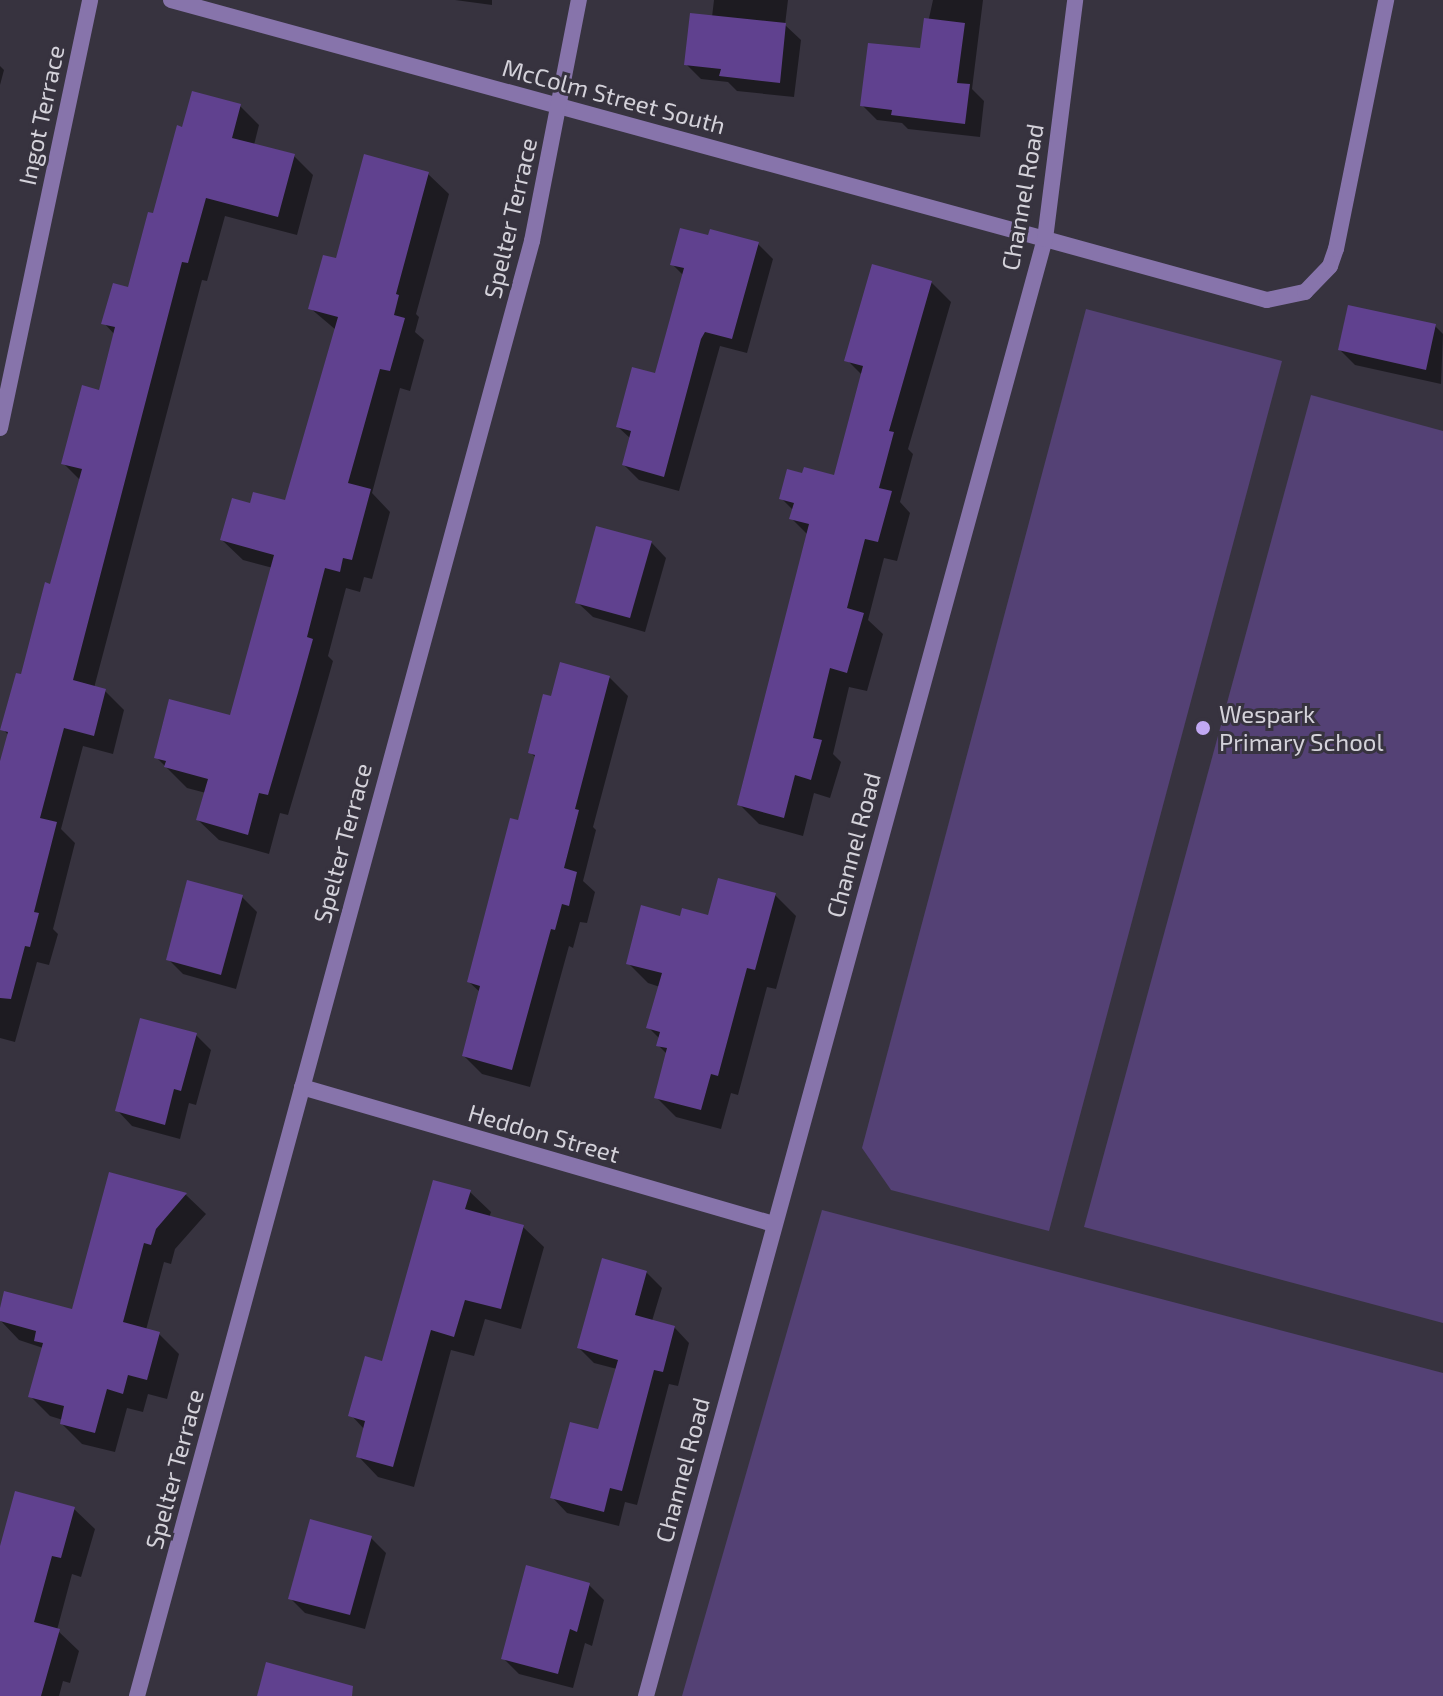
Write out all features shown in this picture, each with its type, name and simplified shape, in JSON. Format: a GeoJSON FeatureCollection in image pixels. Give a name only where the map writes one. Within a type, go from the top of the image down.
{"type":"FeatureCollection","features":[{"type":"Feature","properties":{"kind":"street","name":"Ingot Terrace"},"geometry":{"type":"LineString","coordinates":[[0,428],[90,0]]}},
{"type":"Feature","properties":{"kind":"street","name":"McColm Street South"},"geometry":{"type":"LineString","coordinates":[[171,0],[1267,300],[1294,297],[1320,281],[1336,249],[1386,0]]}},
{"type":"Feature","properties":{"kind":"street","name":"Spelter Terrace"},"geometry":{"type":"LineString","coordinates":[[137,1696],[532,241],[561,107],[579,0]]}},
{"type":"Feature","properties":{"kind":"street","name":"Channel Road"},"geometry":{"type":"LineString","coordinates":[[646,1696],[1045,239],[1075,0]]}},
{"type":"Feature","properties":{"kind":"street","name":"Heddon Street"},"geometry":{"type":"LineString","coordinates":[[302,1087],[773,1224]]}},
{"type":"Feature","properties":{"kind":"shaded area"},"geometry":{"type":"Polygon","coordinates":[[[1086,309],[1282,361],[1049,1231],[891,1190],[862,1148],[1086,309]]]}},
{"type":"Feature","properties":{"kind":"shaded area"},"geometry":{"type":"Polygon","coordinates":[[[1311,395],[1443,431],[1443,1323],[1084,1227],[1311,395]]]}},
{"type":"Feature","properties":{"kind":"shaded area"},"geometry":{"type":"Polygon","coordinates":[[[822,1210],[1443,1373],[1443,1696],[682,1696],[822,1210]]]}},
{"type":"Feature","properties":{"kind":"building"},"geometry":{"type":"Polygon","coordinates":[[[690,13],[786,23],[780,83],[719,76],[721,69],[684,65],[690,13]]]}},
{"type":"Feature","properties":{"kind":"building"},"geometry":{"type":"Polygon","coordinates":[[[924,18],[965,23],[957,83],[970,84],[965,124],[891,115],[892,110],[860,106],[868,43],[920,48],[924,18]]]}},
{"type":"Feature","properties":{"kind":"building"},"geometry":{"type":"Polygon","coordinates":[[[192,91],[241,104],[232,138],[295,154],[278,217],[206,198],[188,263],[182,262],[73,680],[106,689],[94,736],[64,728],[40,818],[57,822],[34,912],[39,913],[30,947],[25,946],[11,999],[0,998],[0,761],[8,732],[0,730],[16,673],[21,674],[45,582],[50,584],[82,469],[61,464],[82,385],[99,390],[115,327],[101,324],[113,283],[128,287],[148,212],[153,213],[177,125],[182,127],[192,91]]]}},
{"type":"Feature","properties":{"kind":"building"},"geometry":{"type":"Polygon","coordinates":[[[364,154],[429,172],[396,294],[399,295],[394,315],[405,318],[390,371],[380,369],[348,483],[371,489],[352,560],[343,558],[340,572],[325,568],[307,637],[313,639],[298,693],[268,795],[259,793],[248,835],[196,820],[208,779],[164,767],[166,761],[154,758],[169,699],[230,715],[274,555],[220,540],[232,498],[250,503],[253,492],[285,500],[338,317],[308,309],[323,255],[336,258],[364,154]]]}},
{"type":"Feature","properties":{"kind":"building"},"geometry":{"type":"Polygon","coordinates":[[[680,228],[708,235],[710,229],[759,242],[732,339],[705,332],[701,339],[664,477],[622,465],[631,431],[616,427],[632,367],[655,373],[684,268],[670,265],[680,228]]]}},
{"type":"Feature","properties":{"kind":"building"},"geometry":{"type":"Polygon","coordinates":[[[872,264],[932,281],[889,431],[894,432],[879,488],[892,491],[878,542],[865,539],[847,608],[864,613],[847,673],[830,668],[813,738],[822,740],[811,780],[795,775],[784,818],[737,805],[809,524],[789,519],[794,503],[779,499],[787,469],[802,473],[804,467],[834,475],[863,366],[844,361],[872,264]]]}},
{"type":"Feature","properties":{"kind":"building"},"geometry":{"type":"Polygon","coordinates":[[[1348,305],[1436,324],[1426,370],[1338,350],[1348,305]]]}},
{"type":"Feature","properties":{"kind":"building"},"geometry":{"type":"Polygon","coordinates":[[[596,526],[652,541],[630,618],[575,603],[596,526]]]}},
{"type":"Feature","properties":{"kind":"building"},"geometry":{"type":"Polygon","coordinates":[[[560,662],[610,676],[575,809],[579,810],[564,868],[577,872],[569,906],[562,904],[555,930],[551,929],[512,1070],[462,1056],[480,986],[467,982],[510,818],[518,820],[535,755],[528,753],[543,694],[551,696],[560,662]]]}},
{"type":"Feature","properties":{"kind":"building"},"geometry":{"type":"Polygon","coordinates":[[[718,878],[776,893],[755,970],[747,968],[718,1076],[711,1074],[701,1110],[654,1098],[667,1048],[656,1046],[660,1032],[646,1028],[662,973],[626,964],[641,905],[680,916],[682,908],[708,915],[718,878]]]}},
{"type":"Feature","properties":{"kind":"building"},"geometry":{"type":"Polygon","coordinates":[[[187,880],[243,895],[221,975],[166,960],[187,880]]]}},
{"type":"Feature","properties":{"kind":"building"},"geometry":{"type":"Polygon","coordinates":[[[140,1018],[197,1033],[181,1091],[174,1089],[165,1125],[115,1111],[140,1018]]]}},
{"type":"Feature","properties":{"kind":"building"},"geometry":{"type":"Polygon","coordinates":[[[109,1172],[187,1193],[156,1229],[151,1245],[144,1243],[123,1322],[160,1332],[147,1380],[128,1375],[123,1394],[107,1389],[95,1433],[60,1424],[64,1406],[28,1397],[43,1343],[34,1341],[36,1331],[0,1321],[0,1308],[4,1291],[72,1309],[109,1172]]]}},
{"type":"Feature","properties":{"kind":"building"},"geometry":{"type":"Polygon","coordinates":[[[433,1180],[471,1190],[465,1209],[524,1225],[501,1309],[465,1300],[454,1337],[431,1330],[393,1467],[356,1457],[365,1421],[348,1416],[365,1356],[382,1361],[433,1180]]]}},
{"type":"Feature","properties":{"kind":"building"},"geometry":{"type":"Polygon","coordinates":[[[602,1258],[647,1271],[635,1315],[675,1326],[663,1372],[654,1370],[622,1491],[610,1488],[604,1512],[550,1498],[570,1422],[598,1429],[618,1360],[577,1348],[602,1258]]]}},
{"type":"Feature","properties":{"kind":"building"},"geometry":{"type":"Polygon","coordinates":[[[15,1491],[75,1507],[61,1558],[52,1556],[34,1622],[60,1629],[41,1696],[0,1696],[0,1546],[15,1491]]]}},
{"type":"Feature","properties":{"kind":"building"},"geometry":{"type":"Polygon","coordinates":[[[310,1519],[372,1536],[350,1615],[288,1599],[310,1519]]]}},
{"type":"Feature","properties":{"kind":"building"},"geometry":{"type":"Polygon","coordinates":[[[526,1565],[590,1583],[577,1632],[570,1629],[558,1674],[501,1659],[526,1565]]]}},
{"type":"Feature","properties":{"kind":"building"},"geometry":{"type":"Polygon","coordinates":[[[266,1662],[353,1686],[352,1696],[257,1696],[266,1662]]]}},
{"type":"Feature","properties":{"kind":"place","name":"Wespark Primary School"},"geometry":{"type":"Point","coordinates":[1203,728]}}]}
